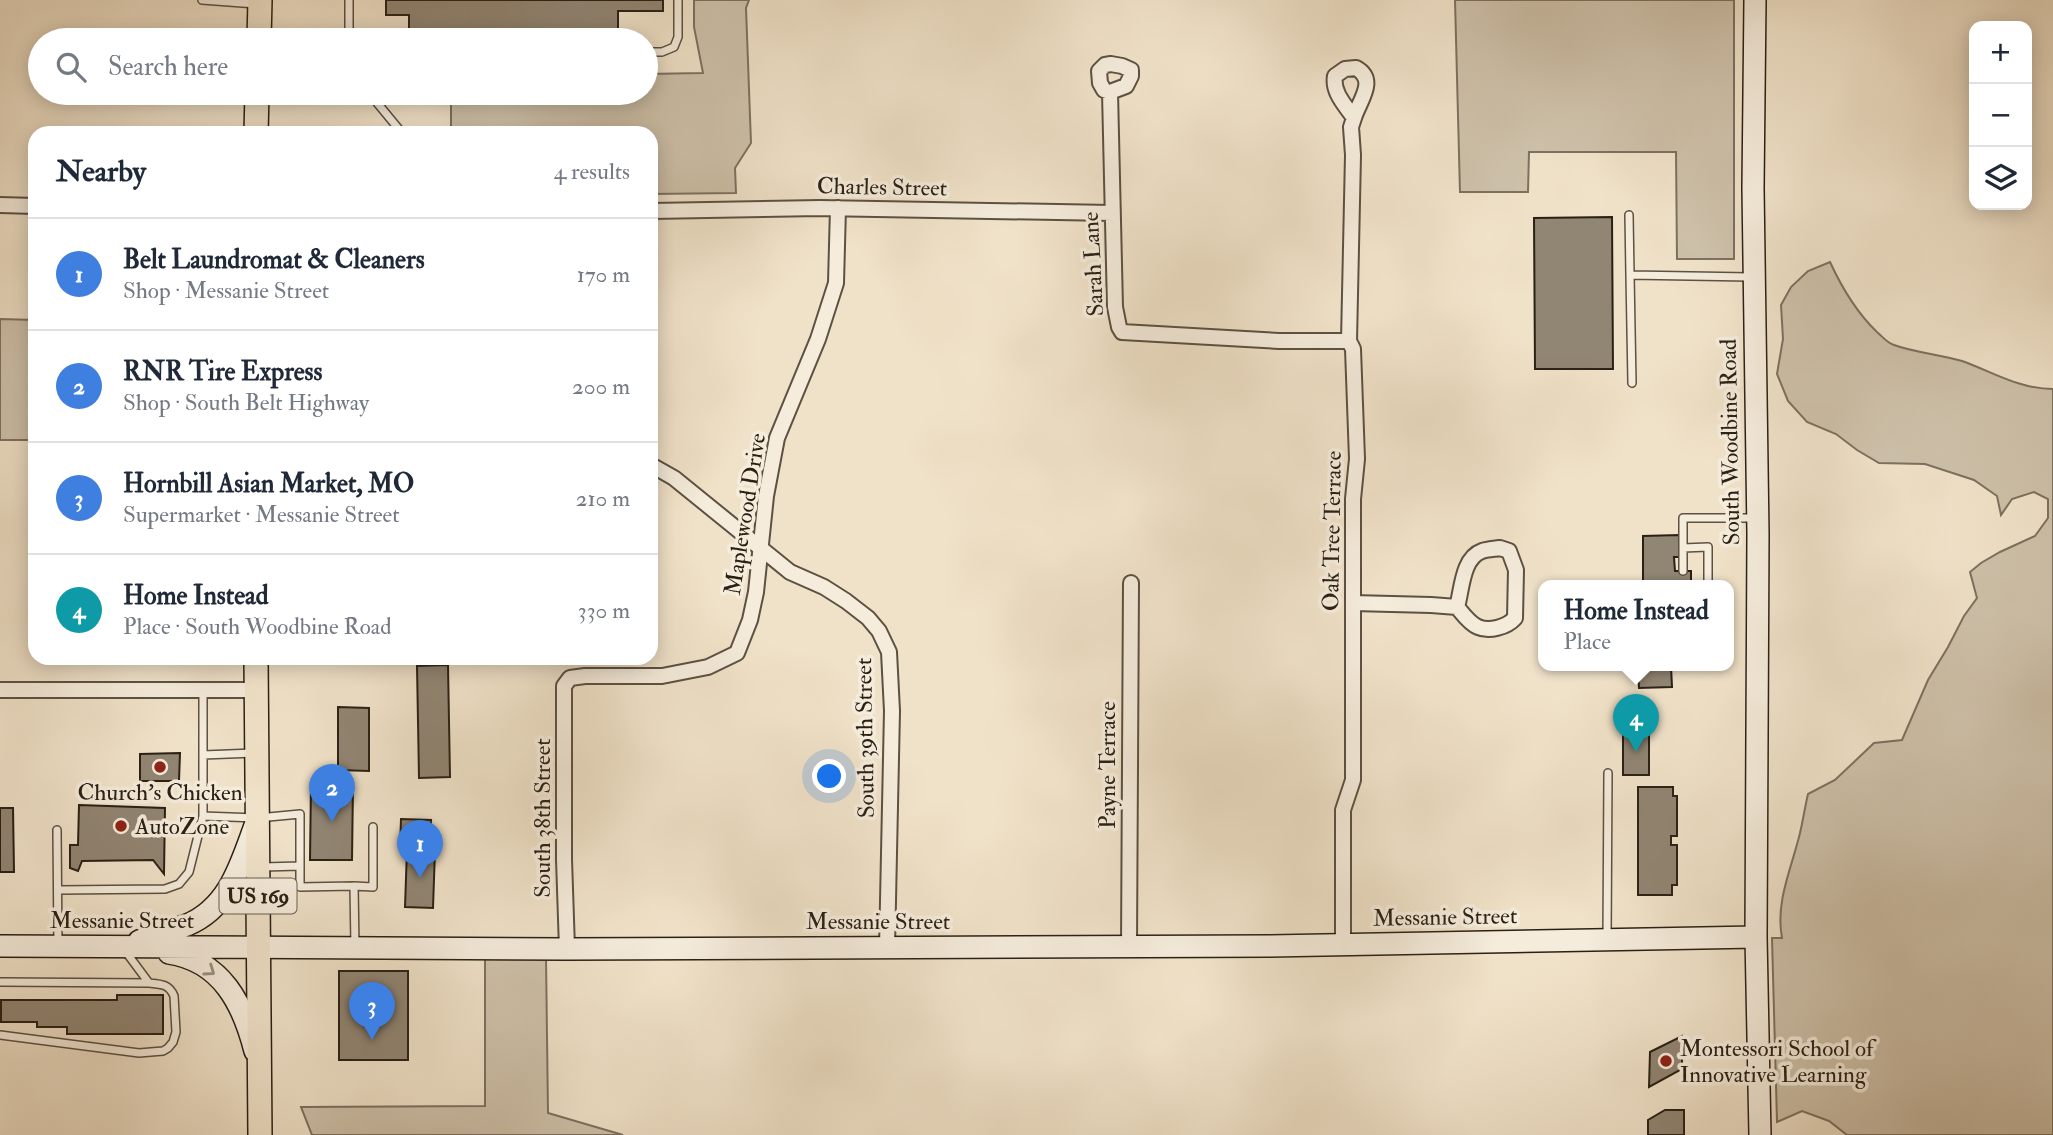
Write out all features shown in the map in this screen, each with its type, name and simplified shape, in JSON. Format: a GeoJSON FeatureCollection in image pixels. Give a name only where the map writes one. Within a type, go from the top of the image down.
{"type":"FeatureCollection","features":[{"type":"Feature","properties":{"kind":"main road"},"geometry":{"type":"LineString","coordinates":[[259,28],[260,2]]}},
{"type":"Feature","properties":{"kind":"main road"},"geometry":{"type":"LineString","coordinates":[[256,126],[257,105]]}},
{"type":"Feature","properties":{"kind":"main road","name":"US 169"},"geometry":{"type":"LineString","coordinates":[[256,665],[260,1135]]}},
{"type":"Feature","properties":{"kind":"street","name":"South Woodbine Road"},"geometry":{"type":"LineString","coordinates":[[1755,0],[1753,188],[1758,518],[1756,937],[1760,1135]]}},
{"type":"Feature","properties":{"kind":"street","name":"Sarah Lane"},"geometry":{"type":"LineString","coordinates":[[1110,92],[1115,307],[1122,332],[1279,341],[1349,341]]}},
{"type":"Feature","properties":{"kind":"street","name":"Oak Tree Terrace"},"geometry":{"type":"LineString","coordinates":[[1343,945],[1343,810],[1353,780],[1353,499],[1357,459],[1353,349],[1349,341],[1353,155],[1351,127],[1354,118]]}},
{"type":"Feature","properties":{"kind":"street"},"geometry":{"type":"LineString","coordinates":[[0,205],[28,206]]}},
{"type":"Feature","properties":{"kind":"street","name":"Charles Street"},"geometry":{"type":"LineString","coordinates":[[658,211],[838,208],[1112,213]]}},
{"type":"Feature","properties":{"kind":"street","name":"Maplewood Drive"},"geometry":{"type":"LineString","coordinates":[[564,686],[570,678],[585,676],[662,676],[708,667],[737,653],[750,620],[756,592],[765,496],[777,438],[818,339],[836,284],[838,208]]}},
{"type":"Feature","properties":{"kind":"street","name":"South 39th Street"},"geometry":{"type":"LineString","coordinates":[[658,469],[674,478],[790,572],[824,587],[846,601],[868,618],[879,631],[889,652],[892,711],[887,948]]}},
{"type":"Feature","properties":{"kind":"street"},"geometry":{"type":"LineString","coordinates":[[1353,603],[1457,607],[1478,627],[1508,626],[1514,618],[1516,570],[1509,551],[1500,548],[1481,551],[1473,557],[1466,567],[1457,607]]}},
{"type":"Feature","properties":{"kind":"street","name":"Payne Terrace"},"geometry":{"type":"LineString","coordinates":[[1129,947],[1131,583]]}},
{"type":"Feature","properties":{"kind":"street","name":"South 38th Street"},"geometry":{"type":"LineString","coordinates":[[564,686],[567,949]]}},
{"type":"Feature","properties":{"kind":"street"},"geometry":{"type":"LineString","coordinates":[[0,690],[257,690]]}},
{"type":"Feature","properties":{"kind":"street"},"geometry":{"type":"LineString","coordinates":[[122,946],[188,925],[222,899],[237,877],[258,818]]}},
{"type":"Feature","properties":{"kind":"street","name":"Messanie Street"},"geometry":{"type":"LineString","coordinates":[[0,946],[567,949],[1129,947],[1756,937]]}},
{"type":"Feature","properties":{"kind":"street"},"geometry":{"type":"LineString","coordinates":[[122,946],[182,955],[203,965],[225,982],[247,1020],[260,1068]]}},
{"type":"Feature","properties":{"kind":"lane"},"geometry":{"type":"LineString","coordinates":[[202,0],[260,2]]}},
{"type":"Feature","properties":{"kind":"lane"},"geometry":{"type":"LineString","coordinates":[[349,0],[349,28]]}},
{"type":"Feature","properties":{"kind":"lane"},"geometry":{"type":"LineString","coordinates":[[658,52],[674,47],[678,37],[678,0]]}},
{"type":"Feature","properties":{"kind":"lane"},"geometry":{"type":"LineString","coordinates":[[379,105],[396,126]]}},
{"type":"Feature","properties":{"kind":"lane"},"geometry":{"type":"LineString","coordinates":[[1629,215],[1632,383]]}},
{"type":"Feature","properties":{"kind":"lane"},"geometry":{"type":"LineString","coordinates":[[1630,275],[1755,277]]}},
{"type":"Feature","properties":{"kind":"lane"},"geometry":{"type":"LineString","coordinates":[[1683,571],[1683,518],[1758,518]]}},
{"type":"Feature","properties":{"kind":"lane"},"geometry":{"type":"LineString","coordinates":[[1683,548],[1708,547],[1708,580]]}},
{"type":"Feature","properties":{"kind":"lane"},"geometry":{"type":"LineString","coordinates":[[58,890],[165,889],[179,884],[189,872],[203,816],[203,690]]}},
{"type":"Feature","properties":{"kind":"lane"},"geometry":{"type":"LineString","coordinates":[[203,754],[257,753]]}},
{"type":"Feature","properties":{"kind":"lane"},"geometry":{"type":"LineString","coordinates":[[1607,939],[1608,773]]}},
{"type":"Feature","properties":{"kind":"lane"},"geometry":{"type":"LineString","coordinates":[[203,816],[258,818],[300,814],[300,887],[373,887],[373,827]]}},
{"type":"Feature","properties":{"kind":"lane"},"geometry":{"type":"LineString","coordinates":[[57,830],[58,946]]}},
{"type":"Feature","properties":{"kind":"lane"},"geometry":{"type":"LineString","coordinates":[[258,867],[300,866]]}},
{"type":"Feature","properties":{"kind":"lane"},"geometry":{"type":"LineString","coordinates":[[354,886],[355,947]]}},
{"type":"Feature","properties":{"kind":"lane"},"geometry":{"type":"LineString","coordinates":[[122,946],[149,983]]}},
{"type":"Feature","properties":{"kind":"lane"},"geometry":{"type":"LineString","coordinates":[[0,982],[164,984],[174,996],[176,1032],[173,1042],[163,1051],[139,1053],[0,1035]]}},
{"type":"Feature","properties":{"kind":"shaded area"},"geometry":{"type":"Polygon","coordinates":[[[694,0],[749,0],[746,8],[751,143],[735,168],[736,193],[658,194],[658,126],[451,126],[451,105],[658,105],[658,74],[703,73],[694,27],[694,0]]]}},
{"type":"Feature","properties":{"kind":"shaded area"},"geometry":{"type":"Polygon","coordinates":[[[1455,0],[1734,0],[1734,259],[1677,259],[1676,152],[1529,152],[1528,192],[1460,192],[1455,0]]]}},
{"type":"Feature","properties":{"kind":"shaded area"},"geometry":{"type":"Polygon","coordinates":[[[1830,262],[1856,308],[1889,343],[1962,361],[2017,383],[2053,389],[2053,1135],[1847,1135],[1829,1121],[1802,1111],[1777,1122],[1772,938],[1782,938],[1780,925],[1785,885],[1808,794],[1835,780],[1874,743],[1902,740],[1928,680],[1977,598],[1970,572],[2000,552],[2035,536],[2048,518],[2048,499],[2034,492],[2012,499],[2001,515],[1997,496],[1974,480],[1925,464],[1879,463],[1836,434],[1807,422],[1788,401],[1777,374],[1783,339],[1781,305],[1791,287],[1808,271],[1830,262]]]}},
{"type":"Feature","properties":{"kind":"shaded area"},"geometry":{"type":"Polygon","coordinates":[[[0,319],[28,320],[28,440],[0,440],[0,319]]]}},
{"type":"Feature","properties":{"kind":"shaded area"},"geometry":{"type":"Polygon","coordinates":[[[485,955],[546,957],[548,1113],[623,1135],[312,1135],[301,1107],[485,1106],[485,955]]]}},
{"type":"Feature","properties":{"kind":"building"},"geometry":{"type":"Polygon","coordinates":[[[386,0],[663,0],[663,11],[618,11],[618,28],[409,28],[409,15],[386,15],[386,0]]]}},
{"type":"Feature","properties":{"kind":"building"},"geometry":{"type":"Polygon","coordinates":[[[1612,217],[1613,369],[1535,369],[1534,218],[1612,217]]]}},
{"type":"Feature","properties":{"kind":"building"},"geometry":{"type":"Polygon","coordinates":[[[1679,535],[1679,557],[1674,557],[1675,571],[1691,571],[1691,580],[1643,580],[1643,536],[1679,535]]]}},
{"type":"Feature","properties":{"kind":"building"},"geometry":{"type":"Polygon","coordinates":[[[448,665],[450,777],[419,778],[417,666],[448,665]]]}},
{"type":"Feature","properties":{"kind":"building"},"geometry":{"type":"Polygon","coordinates":[[[1638,671],[1671,671],[1672,687],[1639,688],[1638,671]]]}},
{"type":"Feature","properties":{"kind":"building"},"geometry":{"type":"Polygon","coordinates":[[[338,707],[369,708],[369,771],[338,770],[338,707]]]}},
{"type":"Feature","properties":{"kind":"building"},"geometry":{"type":"Polygon","coordinates":[[[1623,728],[1649,728],[1649,775],[1623,775],[1623,728]]]}},
{"type":"Feature","properties":{"kind":"building","name":"Church's Chicken"},"geometry":{"type":"Polygon","coordinates":[[[180,753],[179,781],[140,781],[140,754],[180,753]]]}},
{"type":"Feature","properties":{"kind":"building"},"geometry":{"type":"Polygon","coordinates":[[[311,783],[353,784],[352,860],[310,860],[311,783]]]}},
{"type":"Feature","properties":{"kind":"building"},"geometry":{"type":"Polygon","coordinates":[[[1638,787],[1673,787],[1673,796],[1677,796],[1677,836],[1671,836],[1671,845],[1677,845],[1677,885],[1672,885],[1672,895],[1638,895],[1638,787]]]}},
{"type":"Feature","properties":{"kind":"building","name":"AutoZone"},"geometry":{"type":"Polygon","coordinates":[[[79,805],[165,808],[164,874],[153,860],[82,861],[78,871],[70,868],[70,845],[78,845],[79,805]]]}},
{"type":"Feature","properties":{"kind":"building"},"geometry":{"type":"Polygon","coordinates":[[[0,808],[13,808],[14,872],[0,872],[0,808]]]}},
{"type":"Feature","properties":{"kind":"building"},"geometry":{"type":"Polygon","coordinates":[[[401,819],[431,820],[430,850],[400,849],[401,819]]]}},
{"type":"Feature","properties":{"kind":"building"},"geometry":{"type":"Polygon","coordinates":[[[407,849],[435,850],[433,908],[405,907],[407,849]]]}},
{"type":"Feature","properties":{"kind":"building"},"geometry":{"type":"Polygon","coordinates":[[[339,971],[408,971],[408,1060],[339,1060],[339,971]]]}},
{"type":"Feature","properties":{"kind":"building"},"geometry":{"type":"Polygon","coordinates":[[[117,995],[163,995],[163,1034],[67,1034],[67,1027],[37,1027],[37,1022],[1,1022],[1,1000],[117,1000],[117,995]]]}},
{"type":"Feature","properties":{"kind":"building","name":"Montessori School of Innovative Learning"},"geometry":{"type":"Polygon","coordinates":[[[1682,1036],[1682,1069],[1649,1087],[1650,1052],[1682,1036]]]}},
{"type":"Feature","properties":{"kind":"building"},"geometry":{"type":"Polygon","coordinates":[[[1665,1110],[1684,1110],[1684,1135],[1648,1135],[1648,1120],[1665,1110]]]}},
{"type":"Feature","properties":{"kind":"place","name":"Home Instead"},"geometry":{"type":"Point","coordinates":[1636,752]}},
{"type":"Feature","properties":{"kind":"place","name":"Church's Chicken"},"geometry":{"type":"Point","coordinates":[160,767]}},
{"type":"Feature","properties":{"kind":"place","name":"RNR Tire Express"},"geometry":{"type":"Point","coordinates":[332,822]}},
{"type":"Feature","properties":{"kind":"place","name":"AutoZone"},"geometry":{"type":"Point","coordinates":[121,826]}},
{"type":"Feature","properties":{"kind":"place","name":"Belt Laundromat & Cleaners"},"geometry":{"type":"Point","coordinates":[420,878]}},
{"type":"Feature","properties":{"kind":"place","name":"Hornbill Asian Market, MO"},"geometry":{"type":"Point","coordinates":[372,1040]}},
{"type":"Feature","properties":{"kind":"place","name":"Montessori School of Innovative Learning"},"geometry":{"type":"Point","coordinates":[1666,1061]}}]}
